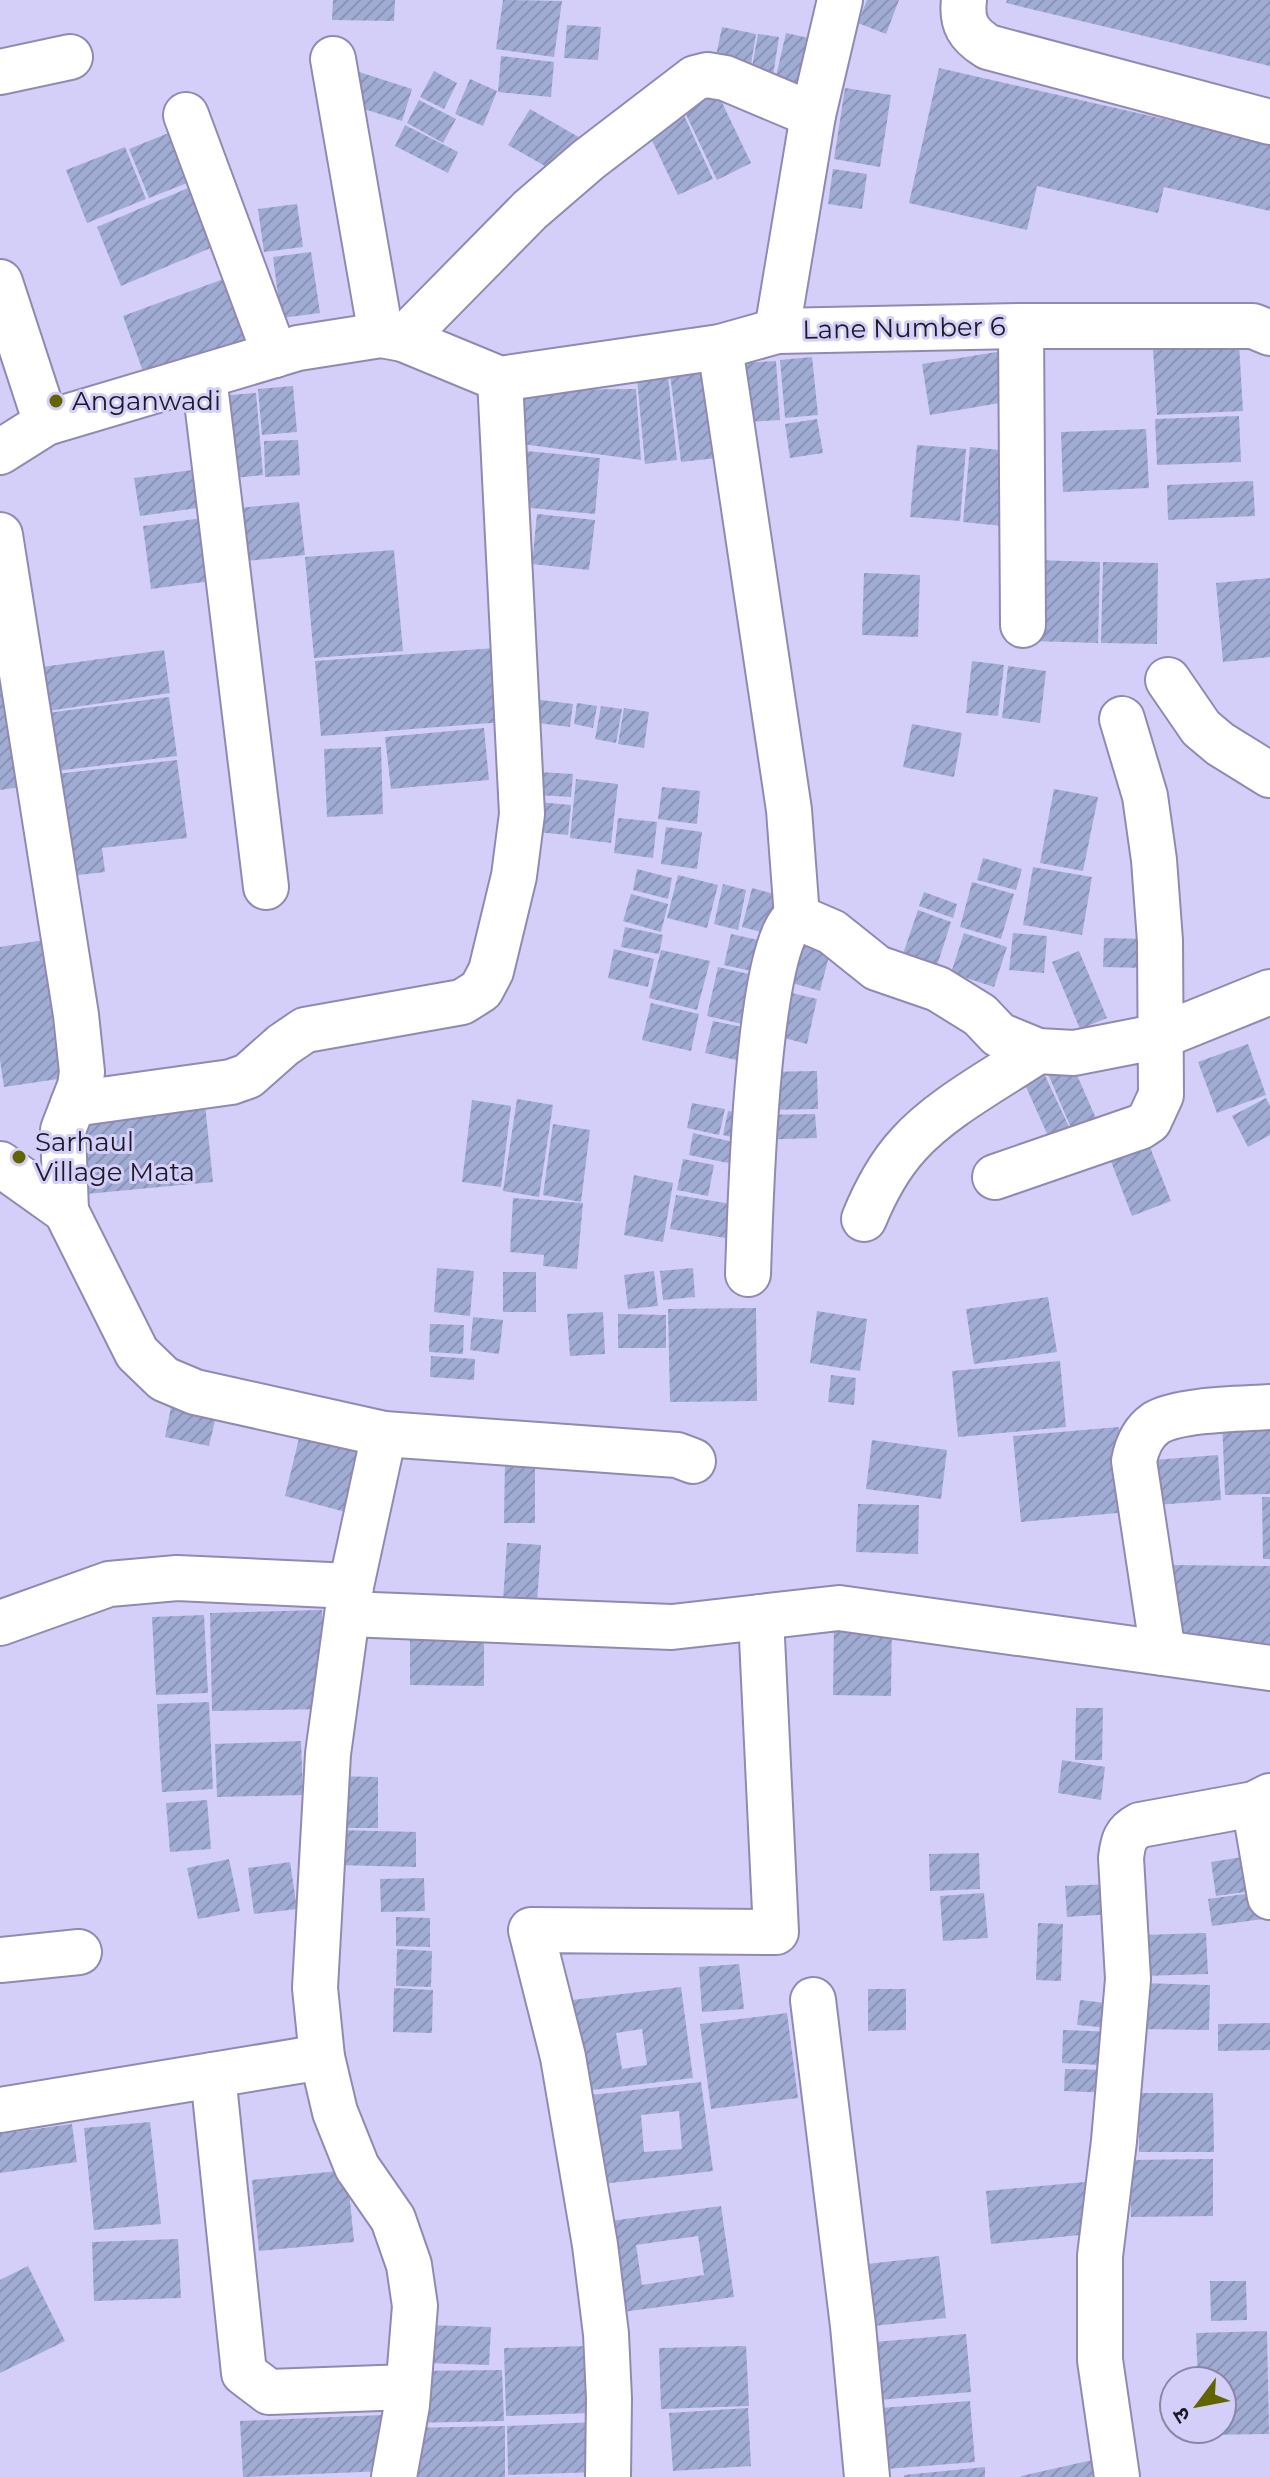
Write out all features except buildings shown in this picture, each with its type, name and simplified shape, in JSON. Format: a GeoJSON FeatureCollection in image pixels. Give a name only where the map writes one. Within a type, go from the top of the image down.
{"type":"FeatureCollection","features":[{"type":"Feature","properties":{"kind":"street","name":"Lane Number 6"},"geometry":{"type":"LineString","coordinates":[[840,0],[813,115],[777,331],[1021,326],[1253,326],[1270,333]]}},
{"type":"Feature","properties":{"kind":"street"},"geometry":{"type":"LineString","coordinates":[[964,0],[963,24],[974,38],[988,47],[1270,122]]}},
{"type":"Feature","properties":{"kind":"street"},"geometry":{"type":"LineString","coordinates":[[0,72],[70,57]]}},
{"type":"Feature","properties":{"kind":"street"},"geometry":{"type":"LineString","coordinates":[[333,59],[392,337]]}},
{"type":"Feature","properties":{"kind":"street"},"geometry":{"type":"LineString","coordinates":[[392,337],[588,160],[695,78],[707,75],[725,78],[813,115]]}},
{"type":"Feature","properties":{"kind":"street"},"geometry":{"type":"LineString","coordinates":[[186,115],[275,355]]}},
{"type":"Feature","properties":{"kind":"street"},"geometry":{"type":"LineString","coordinates":[[0,282],[46,423]]}},
{"type":"Feature","properties":{"kind":"street"},"geometry":{"type":"LineString","coordinates":[[1021,326],[1023,625]]}},
{"type":"Feature","properties":{"kind":"street"},"geometry":{"type":"LineString","coordinates":[[0,452],[46,423],[328,342],[392,337],[500,379],[720,347],[777,331]]}},
{"type":"Feature","properties":{"kind":"street"},"geometry":{"type":"LineString","coordinates":[[720,347],[789,810],[797,917]]}},
{"type":"Feature","properties":{"kind":"street"},"geometry":{"type":"LineString","coordinates":[[204,377],[266,887]]}},
{"type":"Feature","properties":{"kind":"street"},"geometry":{"type":"LineString","coordinates":[[73,1104],[231,1082],[248,1076],[305,1030],[462,1002],[481,990],[491,971],[514,876],[522,814],[500,379]]}},
{"type":"Feature","properties":{"kind":"street"},"geometry":{"type":"LineString","coordinates":[[0,535],[76,1015],[82,1072],[63,1130],[66,1211],[137,1353],[164,1379],[195,1392],[384,1434],[677,1455],[693,1461]]}},
{"type":"Feature","properties":{"kind":"street"},"geometry":{"type":"LineString","coordinates":[[1168,680],[1201,728],[1220,744],[1270,775]]}},
{"type":"Feature","properties":{"kind":"street"},"geometry":{"type":"LineString","coordinates":[[995,1177],[1140,1127],[1149,1121],[1161,1095],[1160,941],[1154,860],[1145,796],[1122,719]]}},
{"type":"Feature","properties":{"kind":"street"},"geometry":{"type":"LineString","coordinates":[[797,917],[832,932],[877,968],[950,995],[980,1015],[999,1035],[1038,1051],[1074,1053],[1161,1036],[1270,992]]}},
{"type":"Feature","properties":{"kind":"street"},"geometry":{"type":"LineString","coordinates":[[748,1274],[759,1059],[785,926],[797,917]]}},
{"type":"Feature","properties":{"kind":"street"},"geometry":{"type":"LineString","coordinates":[[864,1219],[877,1188],[908,1145],[934,1121],[1038,1051]]}},
{"type":"Feature","properties":{"kind":"street"},"geometry":{"type":"LineString","coordinates":[[0,1164],[66,1211]]}},
{"type":"Feature","properties":{"kind":"street"},"geometry":{"type":"LineString","coordinates":[[1163,1653],[1134,1461],[1137,1447],[1156,1423],[1176,1415],[1270,1407]]}},
{"type":"Feature","properties":{"kind":"street"},"geometry":{"type":"LineString","coordinates":[[384,1434],[350,1600],[328,1754],[315,1988],[322,2057],[335,2112],[357,2167],[393,2219],[409,2265],[415,2306],[408,2387],[394,2477]]}},
{"type":"Feature","properties":{"kind":"street"},"geometry":{"type":"LineString","coordinates":[[0,1623],[109,1584],[177,1578],[350,1600],[672,1627],[839,1608],[1270,1668]]}},
{"type":"Feature","properties":{"kind":"street"},"geometry":{"type":"LineString","coordinates":[[608,2477],[606,2334],[595,2245],[563,2057],[531,1930],[776,1932],[761,1617]]}},
{"type":"Feature","properties":{"kind":"street"},"geometry":{"type":"LineString","coordinates":[[1117,2477],[1100,2360],[1100,2256],[1128,1979],[1121,1858],[1123,1841],[1129,1831],[1140,1825],[1262,1800],[1270,1897]]}},
{"type":"Feature","properties":{"kind":"street"},"geometry":{"type":"LineString","coordinates":[[0,1960],[79,1952]]}},
{"type":"Feature","properties":{"kind":"street"},"geometry":{"type":"LineString","coordinates":[[813,2000],[853,2326],[867,2477]]}},
{"type":"Feature","properties":{"kind":"street"},"geometry":{"type":"LineString","coordinates":[[0,2110],[322,2057]]}},
{"type":"Feature","properties":{"kind":"street"},"geometry":{"type":"LineString","coordinates":[[213,2075],[244,2373],[269,2392],[408,2387]]}},
{"type":"Feature","properties":{"kind":"place","name":"Anganwadi"},"geometry":{"type":"Point","coordinates":[56,401]}},
{"type":"Feature","properties":{"kind":"place","name":"Sarhaul Village Mata"},"geometry":{"type":"Point","coordinates":[19,1157]}}]}
